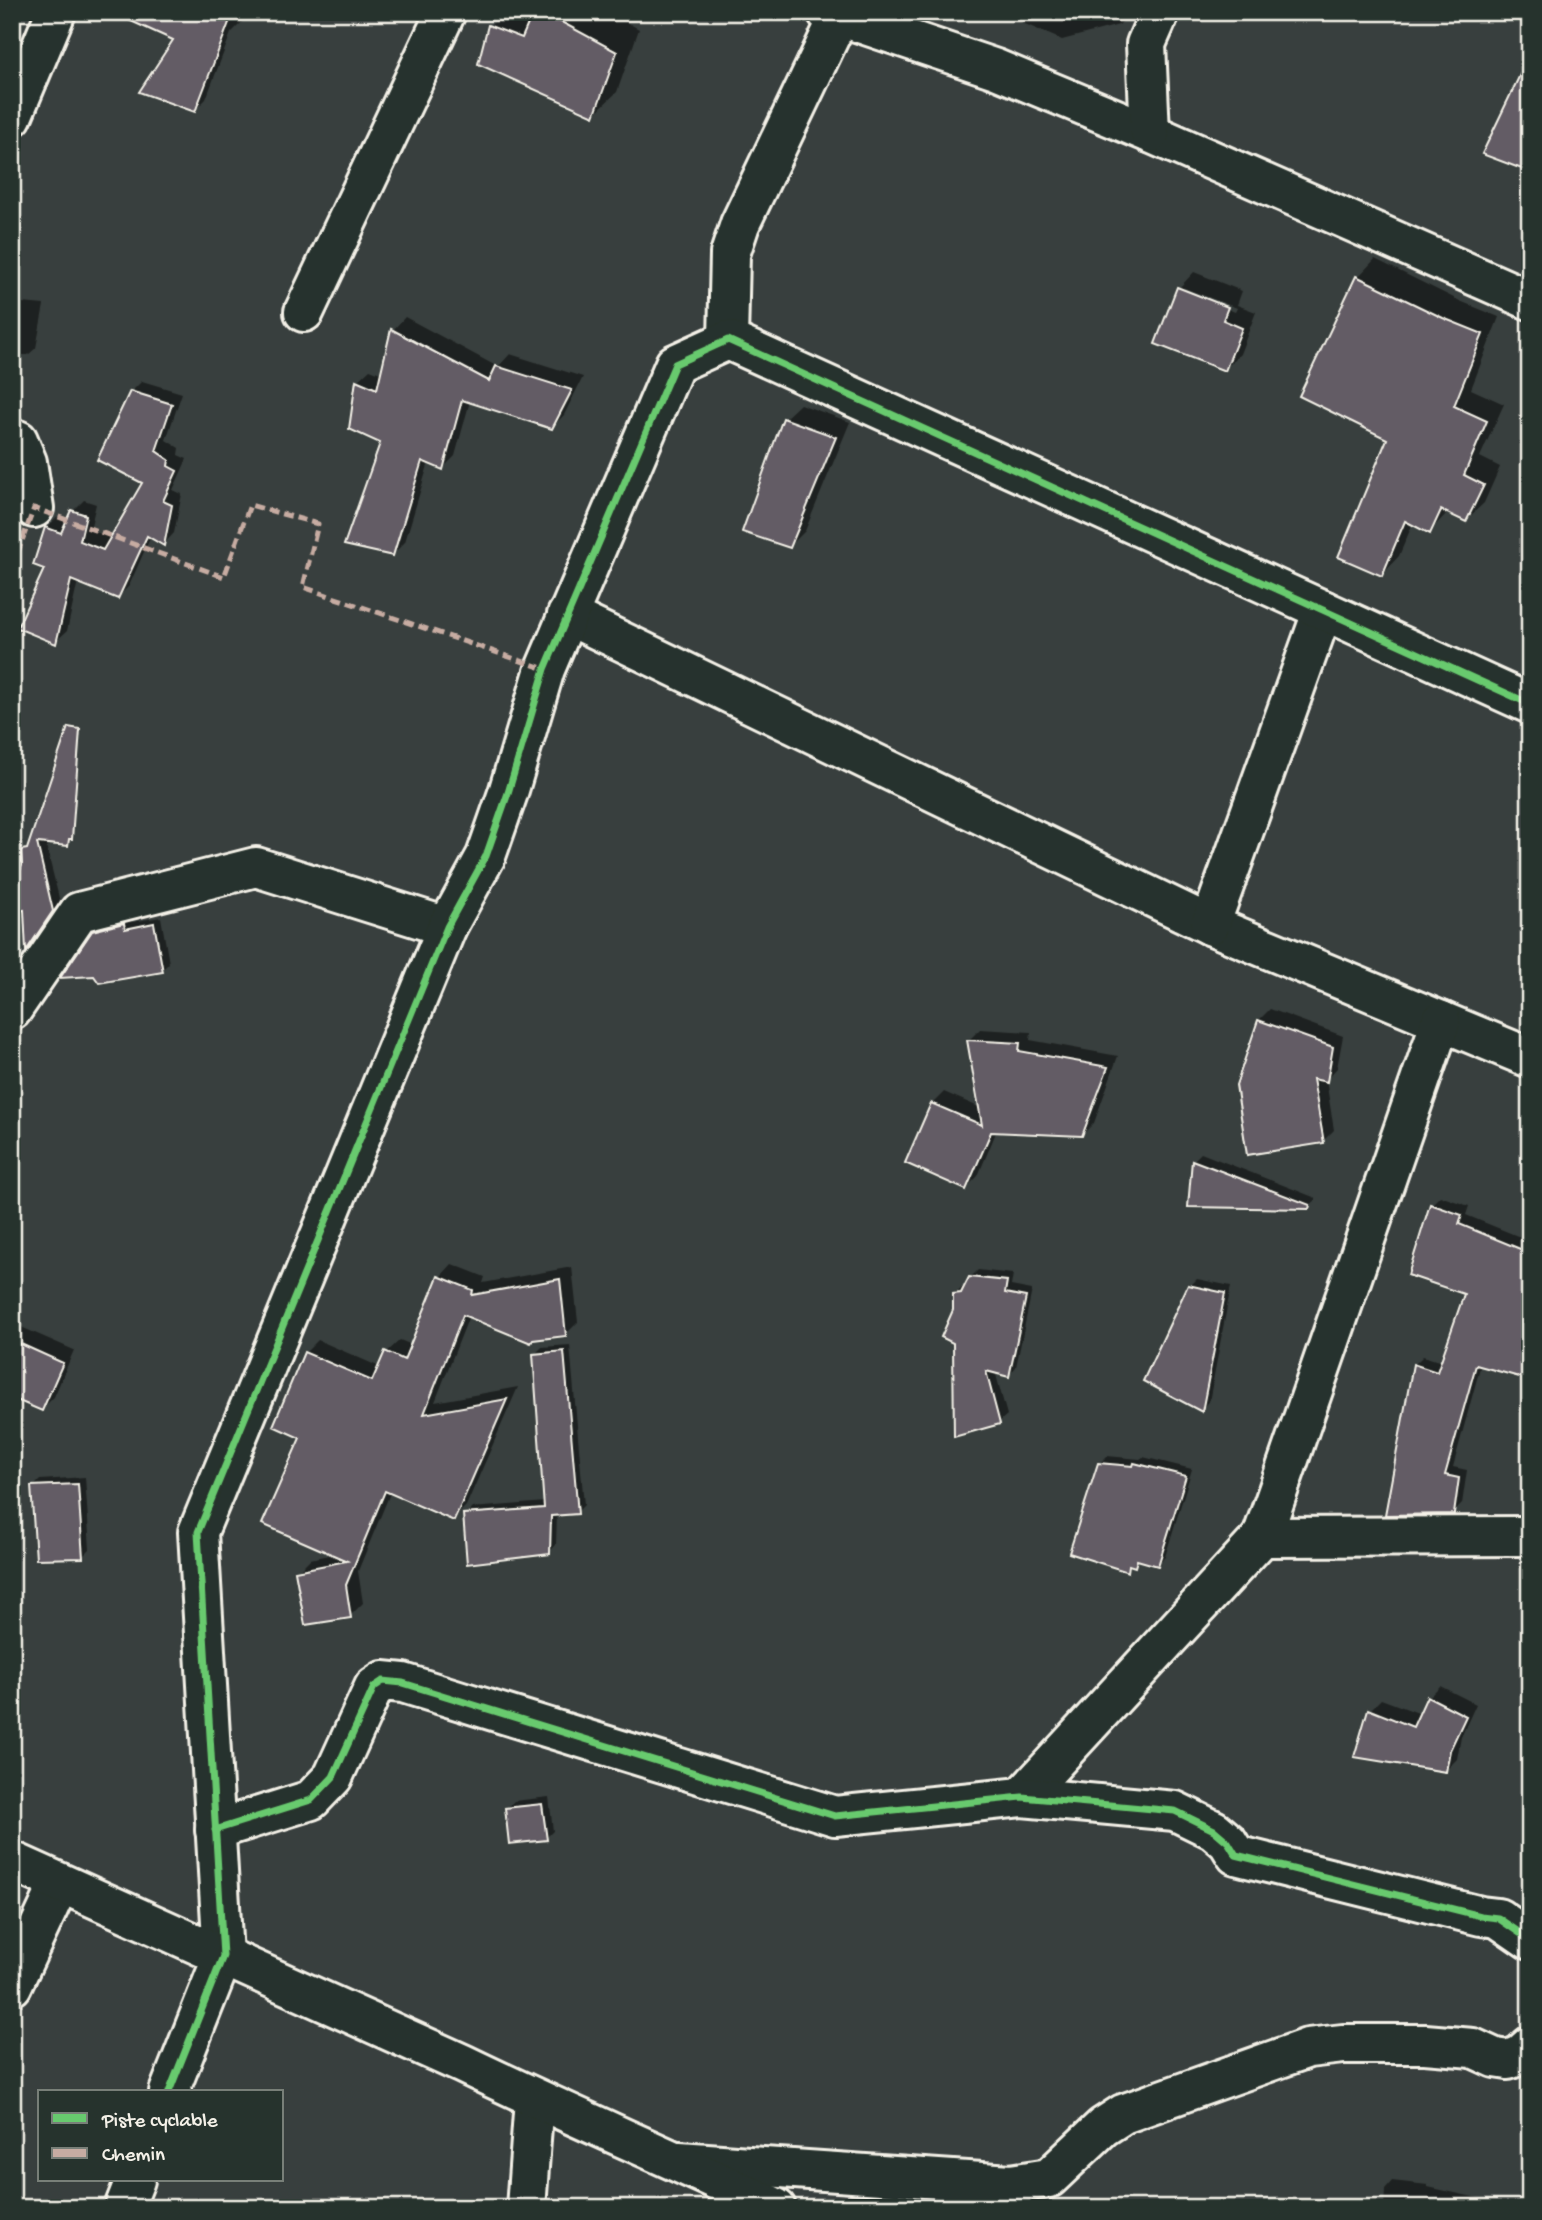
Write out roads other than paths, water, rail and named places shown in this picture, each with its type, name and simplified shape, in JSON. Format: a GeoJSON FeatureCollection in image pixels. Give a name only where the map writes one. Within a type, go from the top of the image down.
{"type":"FeatureCollection","features":[{"type":"Feature","properties":{"kind":"street"},"geometry":{"type":"LineString","coordinates":[[12,117],[25,51],[56,12]]}},
{"type":"Feature","properties":{"kind":"street"},"geometry":{"type":"LineString","coordinates":[[304,312],[446,12]]}},
{"type":"Feature","properties":{"kind":"street"},"geometry":{"type":"LineString","coordinates":[[1150,132],[1146,44],[1160,12]]}},
{"type":"Feature","properties":{"kind":"street"},"geometry":{"type":"LineString","coordinates":[[728,340],[730,254],[833,15],[996,69],[1150,132],[1530,300]]}},
{"type":"Feature","properties":{"kind":"street"},"geometry":{"type":"LineString","coordinates":[[170,2090],[223,1956],[198,1532],[447,927],[485,856],[508,793],[545,669],[675,364],[728,340],[1530,704]]}},
{"type":"Feature","properties":{"kind":"street"},"geometry":{"type":"LineString","coordinates":[[12,438],[18,440],[27,462],[34,508]]}},
{"type":"Feature","properties":{"kind":"street"},"geometry":{"type":"LineString","coordinates":[[1210,925],[1323,610]]}},
{"type":"Feature","properties":{"kind":"street"},"geometry":{"type":"LineString","coordinates":[[567,615],[1210,925],[1530,1058]]}},
{"type":"Feature","properties":{"kind":"street"},"geometry":{"type":"LineString","coordinates":[[12,1010],[79,912],[256,867],[447,927]]}},
{"type":"Feature","properties":{"kind":"street"},"geometry":{"type":"LineString","coordinates":[[1022,1797],[1262,1537],[1441,1021]]}},
{"type":"Feature","properties":{"kind":"street"},"geometry":{"type":"LineString","coordinates":[[1262,1537],[1527,1534]]}},
{"type":"Feature","properties":{"kind":"street"},"geometry":{"type":"LineString","coordinates":[[215,1830],[311,1800],[333,1777],[374,1687],[383,1681],[403,1683],[835,1816],[1022,1797],[1175,1811],[1214,1830],[1228,1842],[1236,1855],[1498,1918],[1530,1940]]}},
{"type":"Feature","properties":{"kind":"street"},"geometry":{"type":"LineString","coordinates":[[12,1861],[463,2064],[534,2099],[678,2161],[775,2208]]}},
{"type":"Feature","properties":{"kind":"street"},"geometry":{"type":"LineString","coordinates":[[12,1986],[60,1882]]}},
{"type":"Feature","properties":{"kind":"street"},"geometry":{"type":"LineString","coordinates":[[678,2161],[1011,2184],[1049,2178],[1103,2127],[1123,2114],[1308,2048],[1343,2044],[1426,2045],[1473,2048],[1508,2060],[1520,2055],[1530,2046]]}},
{"type":"Feature","properties":{"kind":"street"},"geometry":{"type":"LineString","coordinates":[[526,2208],[534,2099]]}},
{"type":"Feature","properties":{"kind":"street"},"geometry":{"type":"LineString","coordinates":[[124,2208],[134,2182]]}}]}
